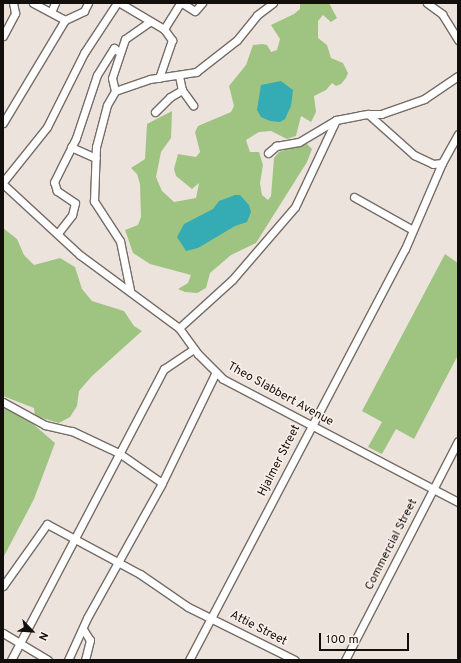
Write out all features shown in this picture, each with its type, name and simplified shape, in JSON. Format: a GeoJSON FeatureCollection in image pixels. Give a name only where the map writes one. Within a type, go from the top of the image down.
{"type":"FeatureCollection","features":[{"type":"Feature","properties":{"kind":"street"},"geometry":{"type":"LineString","coordinates":[[3,36],[15,13],[13,5],[5,3]]}},
{"type":"Feature","properties":{"kind":"street"},"geometry":{"type":"LineString","coordinates":[[33,3],[65,20]]}},
{"type":"Feature","properties":{"kind":"street"},"geometry":{"type":"LineString","coordinates":[[50,12],[55,3]]}},
{"type":"Feature","properties":{"kind":"street"},"geometry":{"type":"LineString","coordinates":[[3,123],[65,20],[84,11],[88,3]]}},
{"type":"Feature","properties":{"kind":"street"},"geometry":{"type":"LineString","coordinates":[[3,183],[31,151],[47,127],[84,53],[118,3],[149,22],[164,29],[172,42],[159,78]]}},
{"type":"Feature","properties":{"kind":"street"},"geometry":{"type":"LineString","coordinates":[[164,29],[181,3],[195,11],[202,3]]}},
{"type":"Feature","properties":{"kind":"street"},"geometry":{"type":"LineString","coordinates":[[115,91],[159,78],[179,76],[201,69],[237,40],[257,15],[273,3]]}},
{"type":"Feature","properties":{"kind":"street"},"geometry":{"type":"LineString","coordinates":[[427,3],[442,14],[458,40]]}},
{"type":"Feature","properties":{"kind":"street"},"geometry":{"type":"LineString","coordinates":[[130,290],[120,241],[94,202],[96,158],[100,122],[115,91],[112,78],[119,52],[128,36],[149,22]]}},
{"type":"Feature","properties":{"kind":"street"},"geometry":{"type":"LineString","coordinates":[[58,233],[75,209],[73,200],[53,186],[71,147],[104,60],[114,48],[119,52]]}},
{"type":"Feature","properties":{"kind":"street"},"geometry":{"type":"LineString","coordinates":[[179,76],[182,90],[193,105]]}},
{"type":"Feature","properties":{"kind":"street"},"geometry":{"type":"LineString","coordinates":[[268,153],[276,146],[299,142],[336,120],[368,114],[381,114],[424,100],[458,76]]}},
{"type":"Feature","properties":{"kind":"street"},"geometry":{"type":"LineString","coordinates":[[155,112],[170,97],[182,90]]}},
{"type":"Feature","properties":{"kind":"street"},"geometry":{"type":"LineString","coordinates":[[368,114],[414,155],[428,162],[442,163]]}},
{"type":"Feature","properties":{"kind":"street"},"geometry":{"type":"LineString","coordinates":[[179,328],[232,280],[295,207],[336,120]]}},
{"type":"Feature","properties":{"kind":"street","name":"Hjalmer Street"},"geometry":{"type":"LineString","coordinates":[[189,660],[310,426],[404,249],[410,229],[442,163],[458,134]]}},
{"type":"Feature","properties":{"kind":"street"},"geometry":{"type":"LineString","coordinates":[[71,147],[96,158]]}},
{"type":"Feature","properties":{"kind":"street","name":"Theo Slabbert Avenue"},"geometry":{"type":"LineString","coordinates":[[3,183],[80,254],[179,328],[194,349],[223,378],[310,426],[458,502]]}},
{"type":"Feature","properties":{"kind":"street"},"geometry":{"type":"LineString","coordinates":[[354,197],[410,229]]}},
{"type":"Feature","properties":{"kind":"street"},"geometry":{"type":"LineString","coordinates":[[11,660],[77,538],[119,453],[164,369],[194,349]]}},
{"type":"Feature","properties":{"kind":"street"},"geometry":{"type":"LineString","coordinates":[[68,660],[83,629],[162,483],[216,372]]}},
{"type":"Feature","properties":{"kind":"street"},"geometry":{"type":"LineString","coordinates":[[3,402],[45,424],[72,431],[119,453],[162,483]]}},
{"type":"Feature","properties":{"kind":"street","name":"Commercial Street"},"geometry":{"type":"LineString","coordinates":[[345,660],[458,441]]}},
{"type":"Feature","properties":{"kind":"street","name":"Attie Street"},"geometry":{"type":"LineString","coordinates":[[3,586],[36,535],[47,524],[77,538],[120,563],[188,607],[212,617],[295,660]]}},
{"type":"Feature","properties":{"kind":"street"},"geometry":{"type":"LineString","coordinates":[[83,629],[90,640],[85,660]]}},
{"type":"Feature","properties":{"kind":"street"},"geometry":{"type":"LineString","coordinates":[[3,633],[48,660]]}},
{"type":"Feature","properties":{"kind":"green space"},"geometry":{"type":"Polygon","coordinates":[[[300,3],[329,3],[337,18],[331,22],[323,15],[318,21],[318,38],[327,45],[331,58],[343,63],[348,73],[341,84],[336,86],[332,83],[326,90],[314,96],[316,112],[311,122],[301,116],[296,136],[287,139],[271,131],[259,132],[246,140],[250,152],[259,152],[263,165],[260,183],[262,195],[268,200],[271,196],[274,158],[279,152],[306,143],[312,149],[307,162],[256,243],[231,255],[210,273],[206,288],[197,293],[185,292],[178,289],[188,283],[191,275],[150,264],[133,253],[125,230],[138,225],[141,217],[140,184],[137,174],[131,168],[145,159],[147,124],[172,111],[171,138],[161,152],[156,177],[162,191],[174,202],[196,198],[199,183],[192,189],[176,176],[174,169],[178,154],[196,157],[200,152],[195,132],[198,126],[231,112],[234,106],[229,86],[246,65],[253,45],[267,45],[271,52],[277,50],[280,39],[271,25],[294,14],[300,9],[300,3]]]}},
{"type":"Feature","properties":{"kind":"green space"},"geometry":{"type":"Polygon","coordinates":[[[3,228],[17,239],[24,255],[34,265],[60,258],[75,267],[82,289],[92,301],[124,311],[134,326],[142,331],[92,376],[79,391],[77,406],[70,417],[59,423],[35,416],[34,408],[3,396],[3,228]]]}},
{"type":"Feature","properties":{"kind":"green space"},"geometry":{"type":"Polygon","coordinates":[[[445,254],[458,263],[458,355],[414,439],[396,429],[382,454],[368,447],[382,422],[362,411],[445,254]]]}},
{"type":"Feature","properties":{"kind":"green space"},"geometry":{"type":"Polygon","coordinates":[[[3,406],[33,424],[55,443],[34,499],[3,558],[3,406]]]}},
{"type":"Feature","properties":{"kind":"water"},"geometry":{"type":"Polygon","coordinates":[[[281,81],[293,90],[291,106],[285,119],[280,122],[270,121],[261,117],[257,110],[261,85],[281,81]]]}},
{"type":"Feature","properties":{"kind":"water"},"geometry":{"type":"Polygon","coordinates":[[[235,195],[240,195],[249,205],[251,212],[247,222],[235,226],[198,248],[186,251],[177,237],[184,224],[213,209],[219,201],[235,195]]]}}]}
